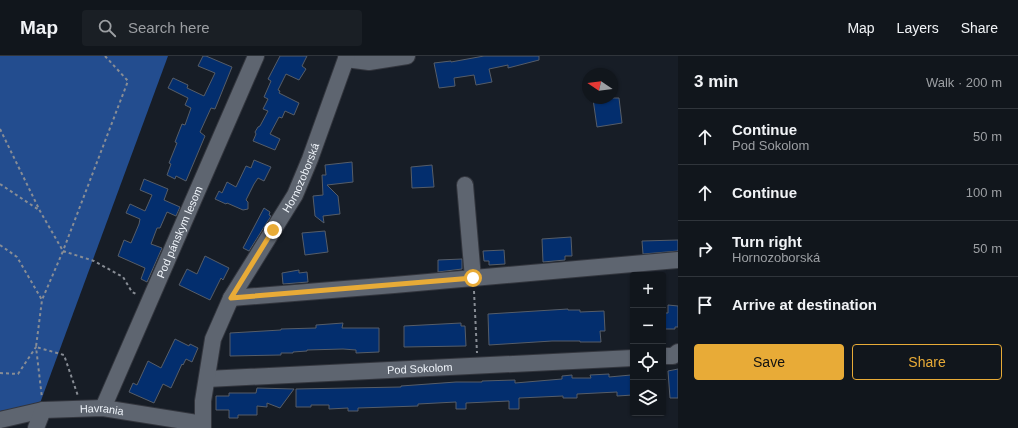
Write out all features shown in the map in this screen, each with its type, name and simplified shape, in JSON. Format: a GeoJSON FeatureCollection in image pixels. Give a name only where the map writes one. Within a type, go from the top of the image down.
{"type":"FeatureCollection","features":[{"type":"Feature","properties":{"kind":"street","name":"Pod pánskym lesom"},"geometry":{"type":"LineString","coordinates":[[103,408],[256,56]]}},
{"type":"Feature","properties":{"kind":"street"},"geometry":{"type":"LineString","coordinates":[[346,58],[369,62],[407,56]]}},
{"type":"Feature","properties":{"kind":"street","name":"Hornozoborská"},"geometry":{"type":"LineString","coordinates":[[203,426],[202,401],[213,339],[231,298],[295,195],[310,159],[346,58]]}},
{"type":"Feature","properties":{"kind":"street"},"geometry":{"type":"LineString","coordinates":[[465,185],[473,278]]}},
{"type":"Feature","properties":{"kind":"street"},"geometry":{"type":"LineString","coordinates":[[231,298],[678,260]]}},
{"type":"Feature","properties":{"kind":"street"},"geometry":{"type":"LineString","coordinates":[[666,356],[673,356],[678,352]]}},
{"type":"Feature","properties":{"kind":"street","name":"Pod Sokolom"},"geometry":{"type":"LineString","coordinates":[[207,379],[630,358]]}},
{"type":"Feature","properties":{"kind":"street","name":"Havrania"},"geometry":{"type":"LineString","coordinates":[[0,420],[43,410],[103,408],[203,426]]}},
{"type":"Feature","properties":{"kind":"street"},"geometry":{"type":"LineString","coordinates":[[36,428],[43,410]]}},
{"type":"Feature","properties":{"kind":"path"},"geometry":{"type":"LineString","coordinates":[[43,410],[36,347],[42,300],[63,251],[128,81],[105,56]]}},
{"type":"Feature","properties":{"kind":"path"},"geometry":{"type":"LineString","coordinates":[[0,129],[40,211],[63,251],[94,261],[123,277],[132,292],[149,302]]}},
{"type":"Feature","properties":{"kind":"path"},"geometry":{"type":"LineString","coordinates":[[0,184],[40,211]]}},
{"type":"Feature","properties":{"kind":"path"},"geometry":{"type":"LineString","coordinates":[[0,245],[17,257],[42,300]]}},
{"type":"Feature","properties":{"kind":"path"},"geometry":{"type":"LineString","coordinates":[[473,278],[478,366]]}},
{"type":"Feature","properties":{"kind":"path"},"geometry":{"type":"LineString","coordinates":[[0,373],[18,374],[36,347]]}},
{"type":"Feature","properties":{"kind":"path"},"geometry":{"type":"LineString","coordinates":[[36,347],[64,355],[82,408]]}},
{"type":"Feature","properties":{"kind":"shaded area"},"geometry":{"type":"Polygon","coordinates":[[[0,56],[168,56],[39,406],[0,411],[0,56]]]}},
{"type":"Feature","properties":{"kind":"building"},"geometry":{"type":"Polygon","coordinates":[[[203,56],[232,67],[215,109],[211,108],[200,132],[205,136],[186,181],[176,176],[175,179],[167,175],[171,164],[169,163],[177,143],[175,142],[182,124],[185,125],[191,108],[185,105],[188,98],[168,88],[173,78],[188,85],[187,88],[204,96],[215,73],[198,66],[203,56]]]}},
{"type":"Feature","properties":{"kind":"building"},"geometry":{"type":"Polygon","coordinates":[[[280,56],[307,56],[302,66],[306,69],[299,80],[286,74],[278,90],[280,91],[279,93],[299,103],[294,115],[285,111],[282,118],[279,117],[270,134],[280,139],[275,150],[253,141],[256,134],[255,132],[268,111],[263,109],[268,99],[264,97],[271,81],[268,79],[280,56]]]}},
{"type":"Feature","properties":{"kind":"building"},"geometry":{"type":"Polygon","coordinates":[[[484,56],[539,56],[539,60],[508,68],[508,65],[489,69],[492,82],[476,85],[474,75],[454,78],[455,86],[439,88],[434,63],[451,62],[484,56]]]}},
{"type":"Feature","properties":{"kind":"building"},"geometry":{"type":"Polygon","coordinates":[[[619,98],[622,123],[597,127],[594,104],[618,104],[619,98]]]}},
{"type":"Feature","properties":{"kind":"building"},"geometry":{"type":"Polygon","coordinates":[[[254,160],[271,167],[264,181],[258,178],[254,184],[246,200],[248,202],[248,209],[243,210],[215,199],[219,191],[222,193],[227,182],[236,187],[246,166],[251,168],[254,160]]]}},
{"type":"Feature","properties":{"kind":"building"},"geometry":{"type":"Polygon","coordinates":[[[352,162],[353,182],[327,185],[338,196],[340,214],[323,216],[324,223],[315,216],[313,196],[323,195],[322,175],[326,175],[325,165],[352,162]]]}},
{"type":"Feature","properties":{"kind":"building"},"geometry":{"type":"Polygon","coordinates":[[[432,165],[434,187],[412,188],[411,167],[432,165]]]}},
{"type":"Feature","properties":{"kind":"building"},"geometry":{"type":"Polygon","coordinates":[[[144,179],[168,189],[164,200],[180,207],[176,216],[167,212],[160,228],[157,228],[151,244],[162,248],[147,282],[141,279],[145,268],[118,256],[124,240],[131,243],[139,224],[140,219],[126,213],[130,204],[145,211],[152,195],[140,190],[144,179]]]}},
{"type":"Feature","properties":{"kind":"building"},"geometry":{"type":"Polygon","coordinates":[[[264,208],[270,212],[269,215],[271,216],[249,251],[243,248],[264,208]]]}},
{"type":"Feature","properties":{"kind":"building"},"geometry":{"type":"Polygon","coordinates":[[[325,231],[328,252],[305,255],[302,233],[325,231]]]}},
{"type":"Feature","properties":{"kind":"building"},"geometry":{"type":"Polygon","coordinates":[[[571,237],[572,256],[565,256],[565,260],[543,262],[542,239],[571,237]]]}},
{"type":"Feature","properties":{"kind":"building"},"geometry":{"type":"Polygon","coordinates":[[[678,240],[678,251],[643,254],[642,241],[678,240]]]}},
{"type":"Feature","properties":{"kind":"building"},"geometry":{"type":"Polygon","coordinates":[[[504,250],[505,264],[489,265],[489,261],[484,261],[483,251],[504,250]]]}},
{"type":"Feature","properties":{"kind":"building"},"geometry":{"type":"Polygon","coordinates":[[[205,256],[229,268],[223,280],[221,278],[210,300],[179,285],[187,269],[197,274],[205,256]]]}},
{"type":"Feature","properties":{"kind":"building"},"geometry":{"type":"Polygon","coordinates":[[[462,259],[462,269],[438,272],[438,260],[462,259]]]}},
{"type":"Feature","properties":{"kind":"building"},"geometry":{"type":"Polygon","coordinates":[[[299,270],[299,273],[307,272],[308,282],[283,284],[282,273],[299,270]]]}},
{"type":"Feature","properties":{"kind":"building"},"geometry":{"type":"Polygon","coordinates":[[[668,305],[678,306],[678,327],[675,327],[675,329],[666,329],[666,313],[668,313],[668,305]]]}},
{"type":"Feature","properties":{"kind":"building"},"geometry":{"type":"Polygon","coordinates":[[[568,309],[580,310],[580,312],[604,311],[605,331],[600,331],[601,342],[552,341],[489,345],[488,314],[568,309]]]}},
{"type":"Feature","properties":{"kind":"building"},"geometry":{"type":"Polygon","coordinates":[[[343,323],[342,328],[379,328],[379,352],[356,353],[356,350],[343,349],[307,350],[293,353],[281,353],[281,355],[230,356],[230,333],[316,328],[316,325],[343,323]]]}},
{"type":"Feature","properties":{"kind":"building"},"geometry":{"type":"Polygon","coordinates":[[[461,323],[461,326],[465,326],[466,346],[404,347],[404,326],[461,323]]]}},
{"type":"Feature","properties":{"kind":"building"},"geometry":{"type":"Polygon","coordinates":[[[175,339],[189,346],[190,344],[198,348],[192,362],[186,359],[183,365],[182,364],[171,388],[163,384],[154,403],[129,392],[133,383],[137,385],[148,361],[161,368],[175,339]]]}},
{"type":"Feature","properties":{"kind":"building"},"geometry":{"type":"Polygon","coordinates":[[[678,369],[678,398],[670,398],[668,371],[678,369]]]}},
{"type":"Feature","properties":{"kind":"building"},"geometry":{"type":"Polygon","coordinates":[[[609,374],[609,377],[630,375],[630,395],[617,396],[617,392],[577,394],[577,398],[563,398],[563,396],[519,398],[519,409],[509,409],[509,401],[466,403],[466,409],[456,409],[456,402],[418,404],[418,406],[358,408],[358,411],[348,411],[348,408],[329,409],[329,405],[296,407],[296,389],[401,387],[456,382],[515,380],[515,383],[562,379],[562,376],[572,375],[572,378],[591,378],[590,375],[609,374]]]}},
{"type":"Feature","properties":{"kind":"building"},"geometry":{"type":"Polygon","coordinates":[[[257,388],[294,389],[280,408],[267,403],[267,407],[257,406],[257,415],[238,415],[238,418],[229,418],[229,410],[216,410],[216,396],[229,396],[229,393],[256,393],[257,388]]]}},
{"type":"Feature","properties":{"kind":"route"},"geometry":{"type":"LineString","coordinates":[[273,230],[231,298],[473,278]]}}]}
